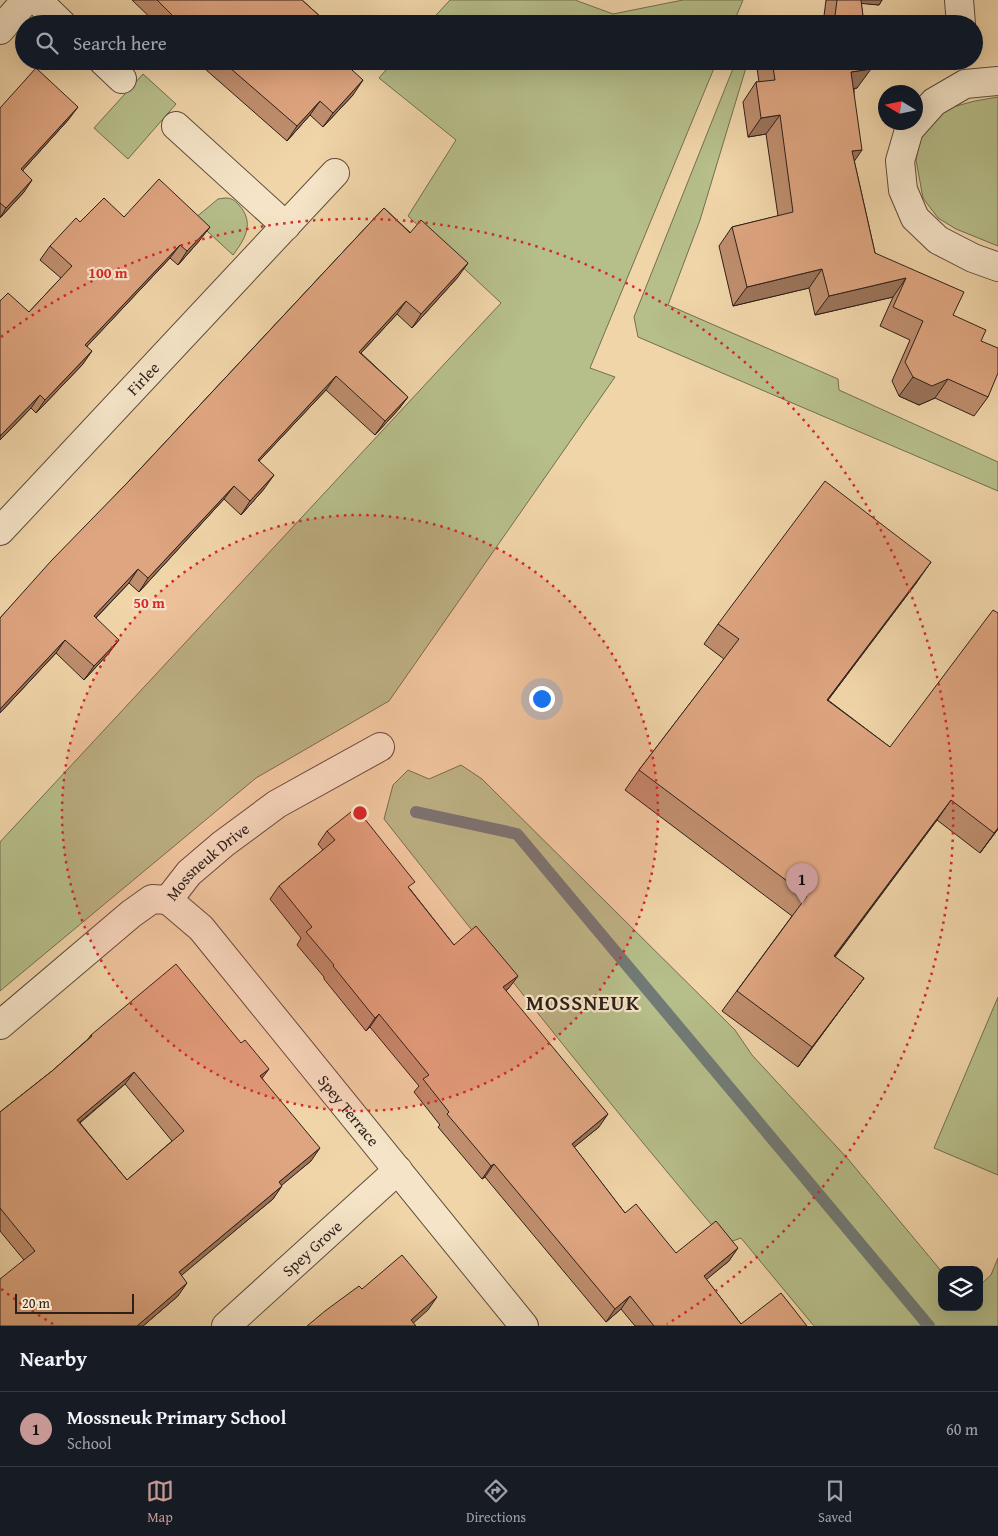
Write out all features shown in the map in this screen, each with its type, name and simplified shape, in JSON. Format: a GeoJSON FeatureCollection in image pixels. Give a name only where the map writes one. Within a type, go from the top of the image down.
{"type":"FeatureCollection","features":[{"type":"Feature","properties":{"kind":"street"},"geometry":{"type":"LineString","coordinates":[[0,30],[26,0]]}},
{"type":"Feature","properties":{"kind":"street"},"geometry":{"type":"LineString","coordinates":[[37,0],[53,15]]}},
{"type":"Feature","properties":{"kind":"street"},"geometry":{"type":"LineString","coordinates":[[959,0],[960,15]]}},
{"type":"Feature","properties":{"kind":"street"},"geometry":{"type":"LineString","coordinates":[[998,81],[965,72],[909,130],[900,162],[903,190],[915,218],[938,240],[973,258],[998,267]]}},
{"type":"Feature","properties":{"kind":"street"},"geometry":{"type":"LineString","coordinates":[[176,126],[286,226]]}},
{"type":"Feature","properties":{"kind":"street","name":"Firlee"},"geometry":{"type":"LineString","coordinates":[[0,531],[335,173]]}},
{"type":"Feature","properties":{"kind":"street","name":"Mossneuk Drive"},"geometry":{"type":"LineString","coordinates":[[0,1025],[131,914],[152,899],[168,900],[189,873],[223,844],[277,804],[380,747]]}},
{"type":"Feature","properties":{"kind":"street","name":"Spey Terrace"},"geometry":{"type":"LineString","coordinates":[[168,900],[201,928],[524,1326]]}},
{"type":"Feature","properties":{"kind":"street","name":"Spey Grove"},"geometry":{"type":"LineString","coordinates":[[226,1326],[398,1170]]}},
{"type":"Feature","properties":{"kind":"green space"},"geometry":{"type":"Polygon","coordinates":[[[450,0],[575,0],[613,14],[683,0],[743,0],[737,15],[436,15],[450,0]]]}},
{"type":"Feature","properties":{"kind":"green space"},"geometry":{"type":"Polygon","coordinates":[[[386,70],[713,70],[590,368],[615,377],[389,701],[256,778],[0,991],[0,842],[501,303],[408,216],[456,140],[379,78],[386,70]]]}},
{"type":"Feature","properties":{"kind":"green space"},"geometry":{"type":"Polygon","coordinates":[[[732,70],[745,70],[700,220],[668,305],[838,379],[839,390],[998,462],[998,491],[638,337],[634,317],[732,70]]]}},
{"type":"Feature","properties":{"kind":"green space"},"geometry":{"type":"Polygon","coordinates":[[[143,74],[176,104],[128,159],[94,128],[143,74]]]}},
{"type":"Feature","properties":{"kind":"green space"},"geometry":{"type":"Polygon","coordinates":[[[998,97],[998,246],[956,229],[938,218],[923,198],[916,160],[921,136],[945,109],[998,97]]]}},
{"type":"Feature","properties":{"kind":"green space"},"geometry":{"type":"Polygon","coordinates":[[[218,199],[231,199],[239,205],[244,212],[247,225],[247,231],[233,255],[194,219],[218,199]]]}},
{"type":"Feature","properties":{"kind":"green space"},"geometry":{"type":"Polygon","coordinates":[[[461,765],[482,779],[735,1030],[752,1055],[848,1159],[938,1267],[938,1311],[983,1311],[983,1282],[991,1275],[998,1258],[998,1326],[814,1326],[741,1238],[727,1243],[596,1086],[384,819],[393,785],[408,770],[429,779],[461,765]]]}},
{"type":"Feature","properties":{"kind":"green space"},"geometry":{"type":"Polygon","coordinates":[[[998,997],[998,1175],[934,1148],[998,997]]]}},
{"type":"Feature","properties":{"kind":"building"},"geometry":{"type":"Polygon","coordinates":[[[157,0],[302,0],[319,15],[172,15],[157,0]]]}},
{"type":"Feature","properties":{"kind":"building"},"geometry":{"type":"Polygon","coordinates":[[[837,0],[861,0],[863,15],[835,15],[837,0]]]}},
{"type":"Feature","properties":{"kind":"building"},"geometry":{"type":"Polygon","coordinates":[[[34,70],[38,70],[78,107],[21,169],[32,180],[6,208],[0,203],[0,108],[34,70]]]}},
{"type":"Feature","properties":{"kind":"building"},"geometry":{"type":"Polygon","coordinates":[[[232,70],[352,70],[363,80],[333,113],[320,101],[297,126],[232,70]]]}},
{"type":"Feature","properties":{"kind":"building"},"geometry":{"type":"Polygon","coordinates":[[[773,70],[864,70],[851,72],[862,150],[852,151],[875,253],[964,292],[953,315],[986,330],[981,341],[998,348],[998,373],[988,397],[948,379],[932,386],[913,377],[905,362],[923,321],[893,307],[906,278],[829,296],[822,269],[747,287],[732,227],[793,212],[780,115],[761,118],[756,82],[775,80],[773,70]]]}},
{"type":"Feature","properties":{"kind":"building"},"geometry":{"type":"Polygon","coordinates":[[[159,179],[210,227],[187,251],[180,245],[85,345],[92,351],[45,400],[40,395],[0,435],[0,301],[8,293],[29,312],[72,266],[50,246],[76,218],[80,222],[104,198],[124,217],[159,179]]]}},
{"type":"Feature","properties":{"kind":"building"},"geometry":{"type":"Polygon","coordinates":[[[384,208],[410,233],[421,220],[468,263],[421,314],[406,301],[359,352],[408,397],[385,421],[336,376],[258,460],[274,475],[250,501],[234,486],[148,578],[138,569],[94,616],[119,640],[94,666],[65,640],[0,709],[0,618],[51,561],[128,482],[384,208]]]}},
{"type":"Feature","properties":{"kind":"building"},"geometry":{"type":"Polygon","coordinates":[[[825,481],[931,562],[827,700],[890,747],[993,610],[998,613],[998,828],[994,833],[951,800],[834,956],[864,978],[812,1047],[737,991],[807,896],[639,770],[739,639],[718,624],[825,481]]]}},
{"type":"Feature","properties":{"kind":"building"},"geometry":{"type":"Polygon","coordinates":[[[356,808],[415,882],[408,887],[454,945],[476,926],[518,976],[503,987],[608,1114],[572,1144],[625,1213],[636,1204],[676,1253],[716,1221],[738,1248],[704,1276],[741,1324],[781,1293],[807,1326],[654,1326],[630,1296],[615,1309],[494,1164],[491,1166],[447,1114],[449,1112],[423,1079],[429,1075],[379,1014],[375,1018],[306,932],[312,927],[279,886],[335,840],[327,831],[356,808]]]}},
{"type":"Feature","properties":{"kind":"building"},"geometry":{"type":"Polygon","coordinates":[[[176,964],[241,1043],[245,1040],[269,1069],[260,1076],[320,1148],[279,1182],[282,1186],[179,1272],[187,1283],[137,1326],[0,1326],[0,1279],[35,1251],[0,1208],[0,1112],[52,1071],[91,1035],[176,964]],[[134,1072],[77,1120],[127,1180],[184,1131],[134,1072]]]}},
{"type":"Feature","properties":{"kind":"building"},"geometry":{"type":"Polygon","coordinates":[[[402,1255],[437,1297],[411,1320],[416,1326],[307,1326],[359,1286],[362,1289],[402,1255]]]}},
{"type":"Feature","properties":{"kind":"waterway"},"geometry":{"type":"LineString","coordinates":[[416,812],[517,834],[929,1326]]}},
{"type":"Feature","properties":{"kind":"place","name":"Mossneuk Primary School"},"geometry":{"type":"Point","coordinates":[802,904]}},
{"type":"Feature","properties":{"kind":"district","name":"MOSSNEUK"},"geometry":{"type":"Point","coordinates":[583,1002]}}]}
